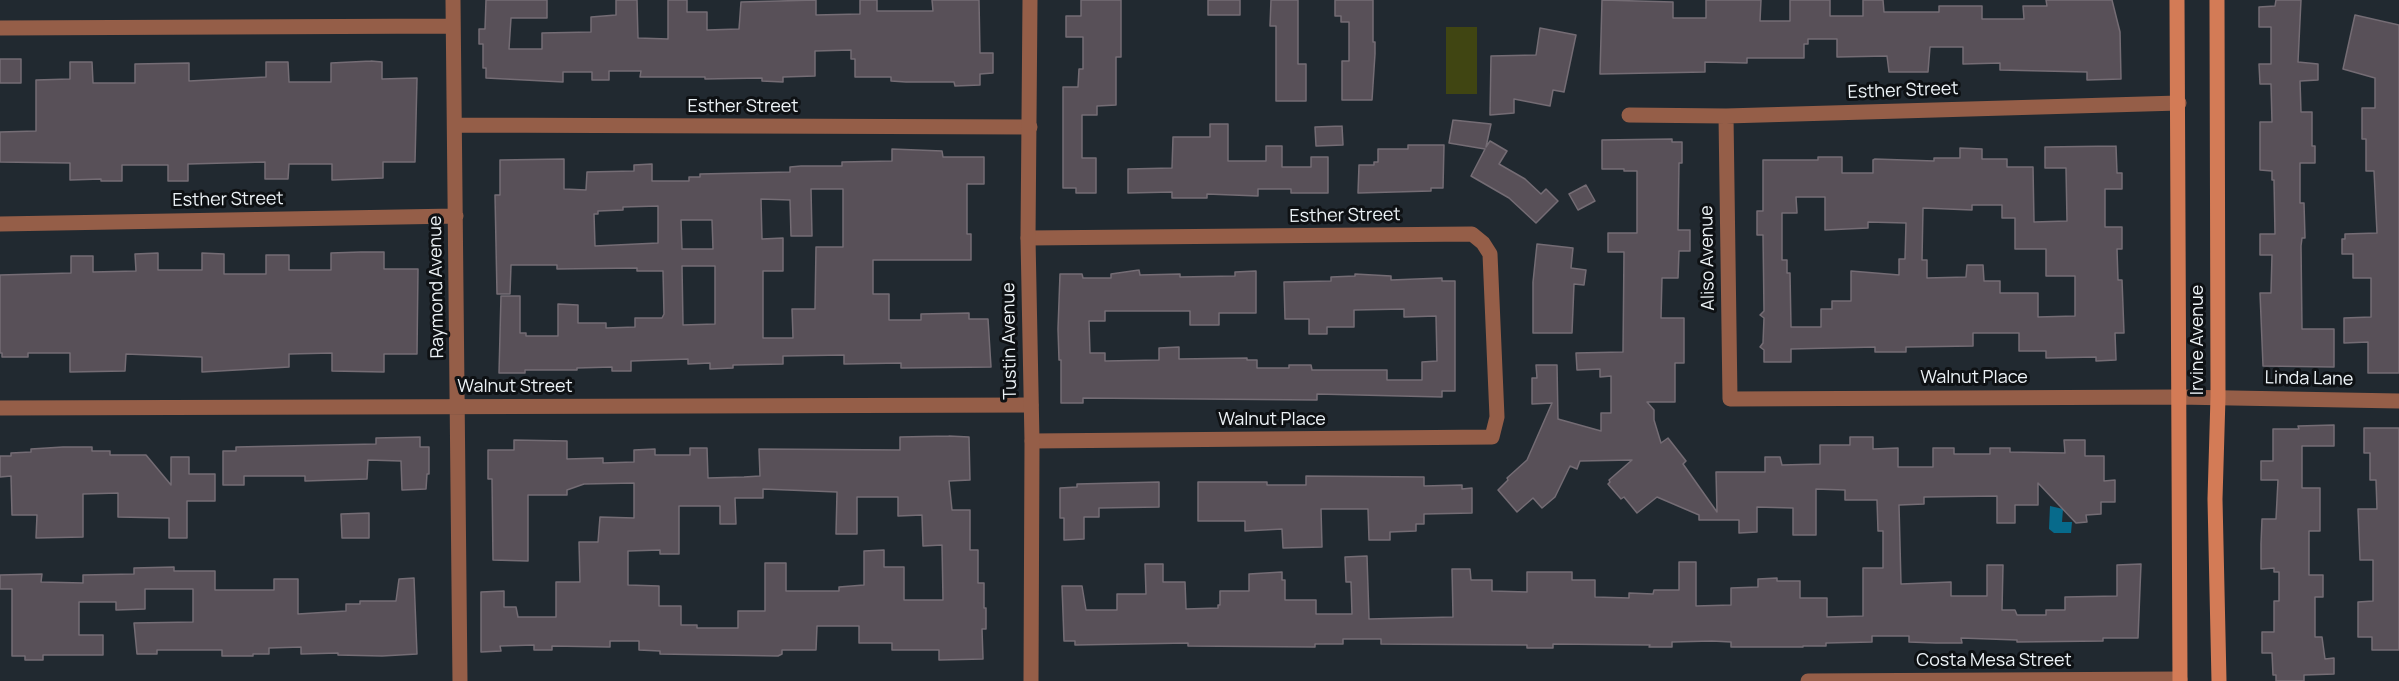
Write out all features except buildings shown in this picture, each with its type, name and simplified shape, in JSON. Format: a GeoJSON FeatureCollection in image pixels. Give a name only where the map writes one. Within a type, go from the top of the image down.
{"type":"FeatureCollection","features":[{"type":"Feature","properties":{"kind":"main road","name":"Irvine Avenue"},"geometry":{"type":"LineString","coordinates":[[2178,0],[2180,680]]}},
{"type":"Feature","properties":{"kind":"main road","name":"Irvine Avenue"},"geometry":{"type":"LineString","coordinates":[[2217,0],[2215,499],[2219,681]]}},
{"type":"Feature","properties":{"kind":"street","name":"Raymond Avenue"},"geometry":{"type":"LineString","coordinates":[[453,0],[460,681]]}},
{"type":"Feature","properties":{"kind":"street","name":"Tustin Avenue"},"geometry":{"type":"LineString","coordinates":[[1030,0],[1028,238],[1032,441],[1031,681]]}},
{"type":"Feature","properties":{"kind":"street"},"geometry":{"type":"LineString","coordinates":[[0,28],[453,26]]}},
{"type":"Feature","properties":{"kind":"street","name":"Esther Street"},"geometry":{"type":"LineString","coordinates":[[1629,115],[1726,116],[2179,104]]}},
{"type":"Feature","properties":{"kind":"street","name":"Aliso Avenue"},"geometry":{"type":"LineString","coordinates":[[1726,116],[1730,399]]}},
{"type":"Feature","properties":{"kind":"street","name":"Esther Street"},"geometry":{"type":"LineString","coordinates":[[455,125],[1030,127]]}},
{"type":"Feature","properties":{"kind":"street","name":"Esther Street"},"geometry":{"type":"LineString","coordinates":[[0,224],[456,216]]}},
{"type":"Feature","properties":{"kind":"street","name":"Esther Street"},"geometry":{"type":"LineString","coordinates":[[1028,238],[1472,234],[1483,243],[1490,254],[1497,417]]}},
{"type":"Feature","properties":{"kind":"street","name":"Walnut Place"},"geometry":{"type":"LineString","coordinates":[[1730,399],[2217,397]]}},
{"type":"Feature","properties":{"kind":"street","name":"Linda Lane"},"geometry":{"type":"LineString","coordinates":[[2217,397],[2399,401]]}},
{"type":"Feature","properties":{"kind":"street","name":"Walnut Street"},"geometry":{"type":"LineString","coordinates":[[0,408],[1031,405]]}},
{"type":"Feature","properties":{"kind":"street","name":"Walnut Place"},"geometry":{"type":"LineString","coordinates":[[1032,441],[1492,437],[1497,417]]}},
{"type":"Feature","properties":{"kind":"street","name":"Costa Mesa Street"},"geometry":{"type":"LineString","coordinates":[[1808,681],[2180,680]]}},
{"type":"Feature","properties":{"kind":"green space"},"geometry":{"type":"Polygon","coordinates":[[[1446,27],[1477,27],[1477,94],[1446,94],[1446,27]]]}},
{"type":"Feature","properties":{"kind":"water"},"geometry":{"type":"Polygon","coordinates":[[[2050,506],[2063,509],[2062,522],[2072,522],[2071,533],[2054,533],[2049,529],[2050,506]]]}}]}
